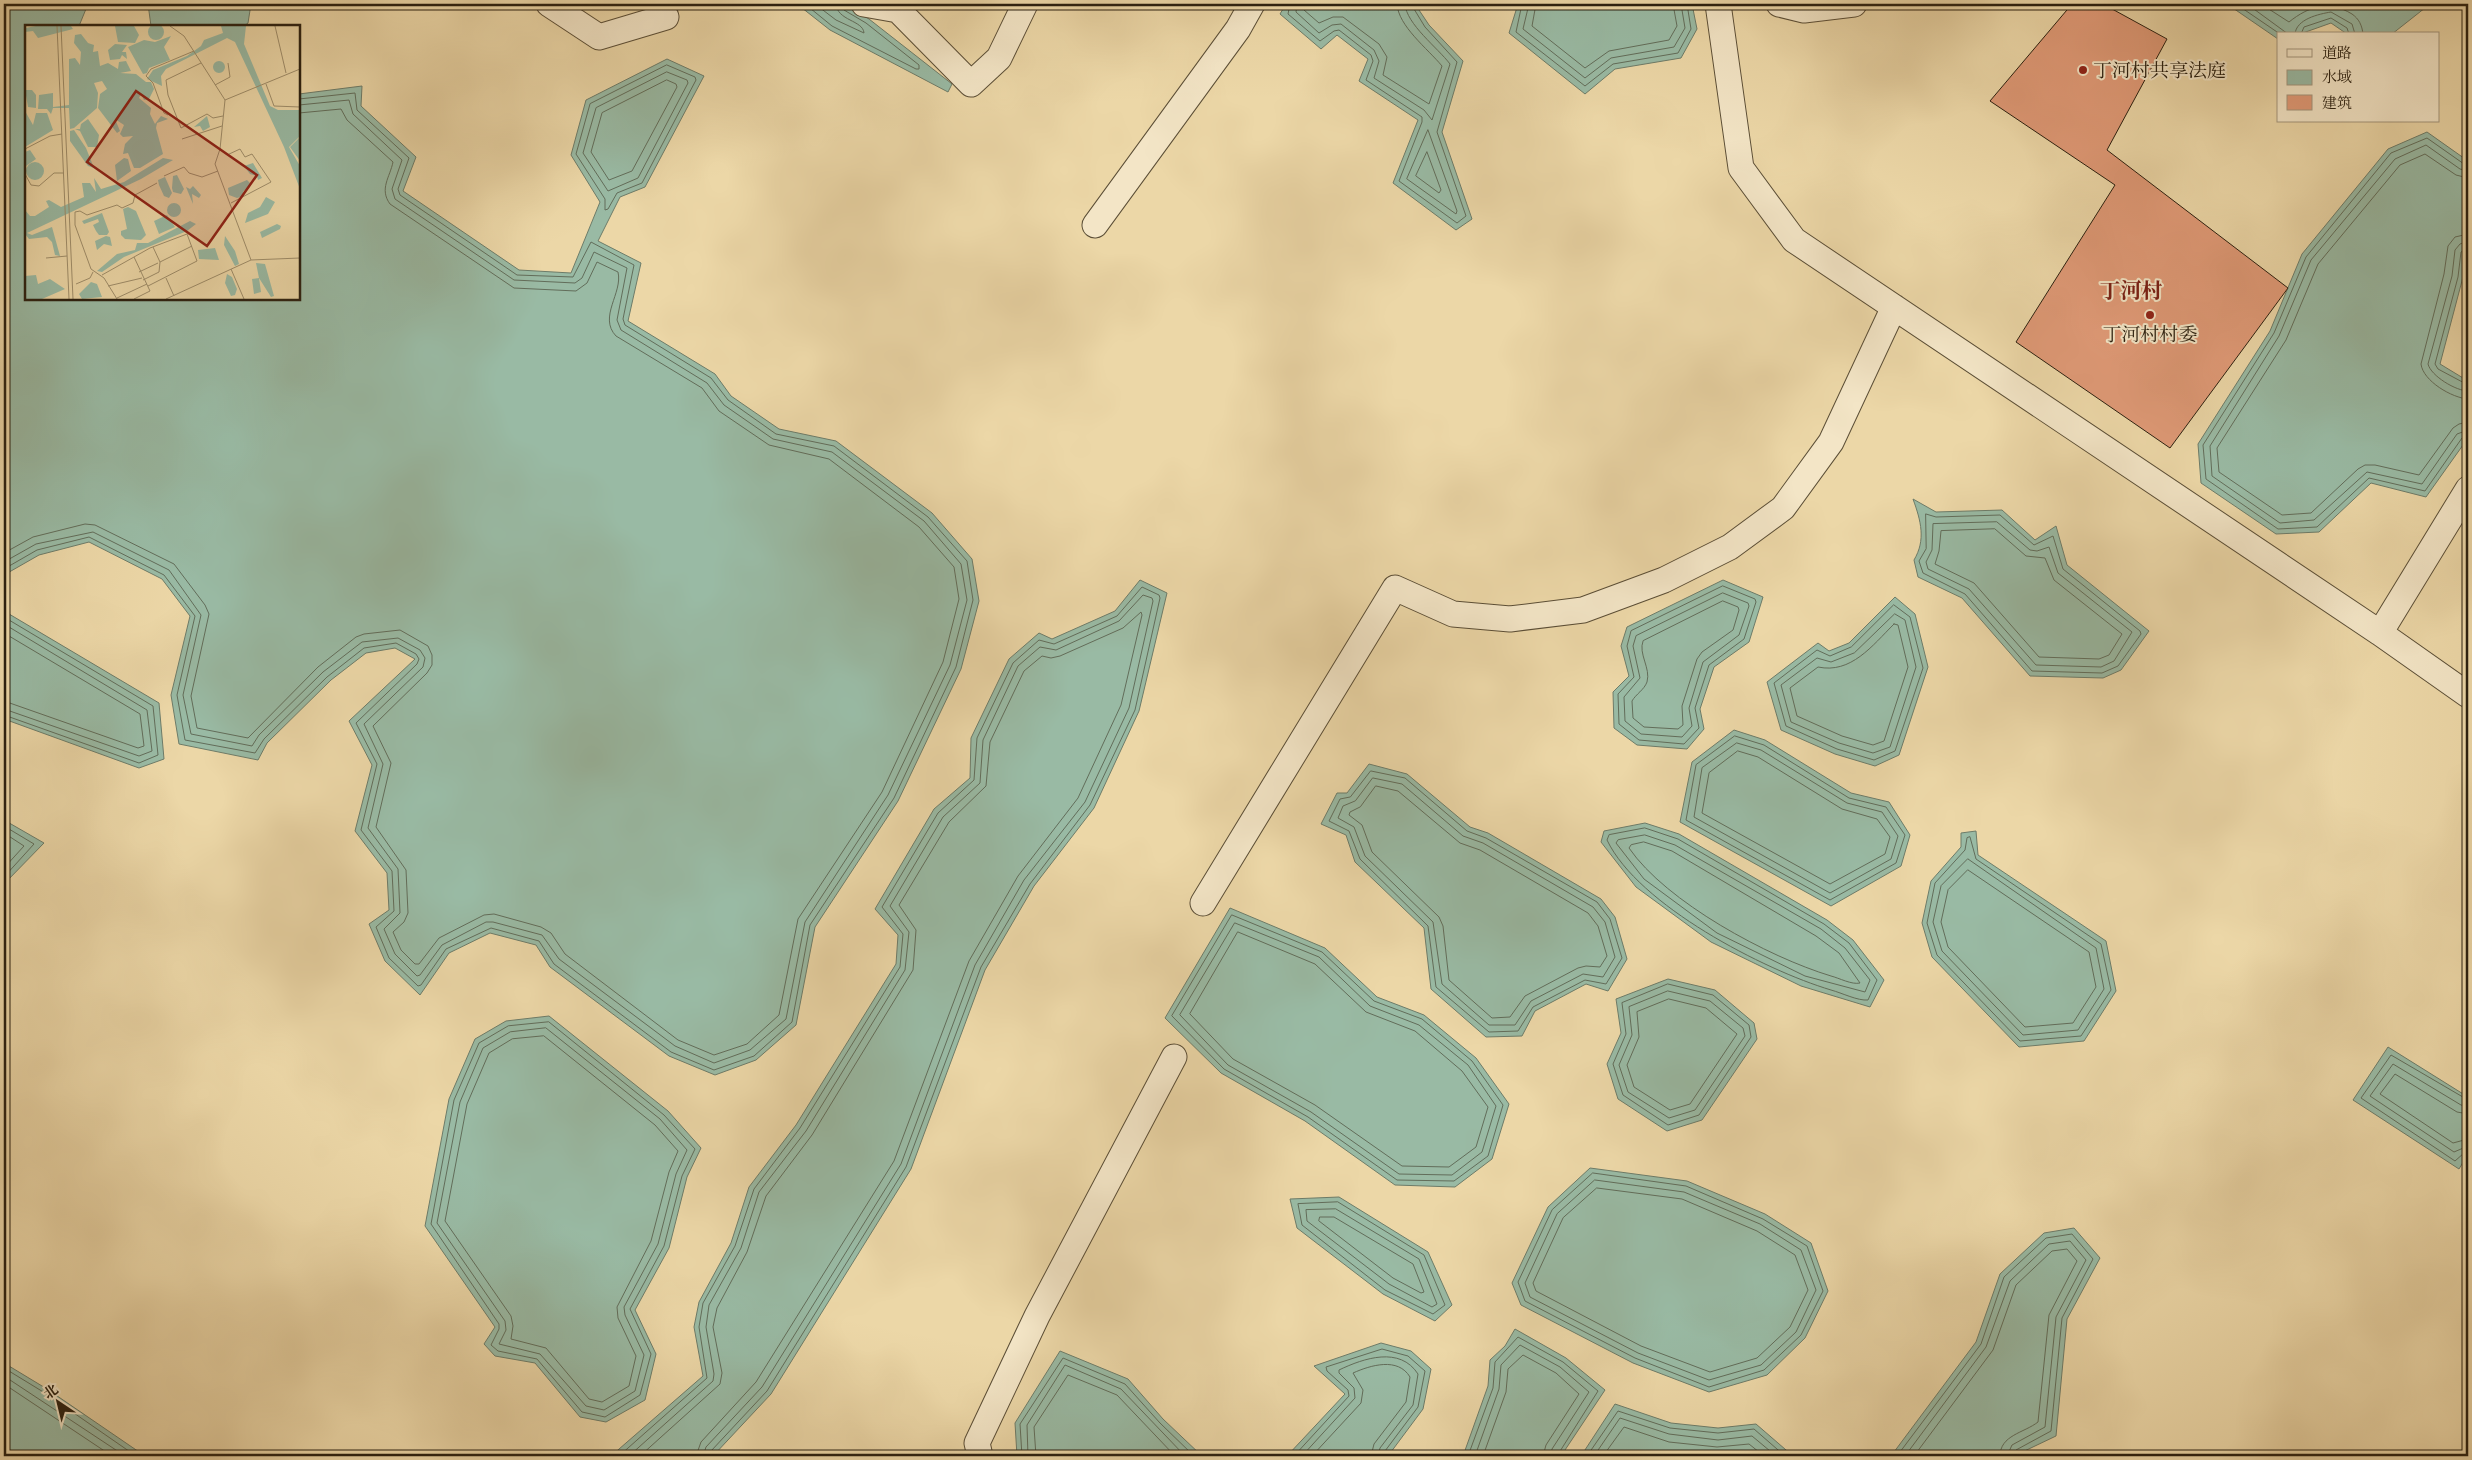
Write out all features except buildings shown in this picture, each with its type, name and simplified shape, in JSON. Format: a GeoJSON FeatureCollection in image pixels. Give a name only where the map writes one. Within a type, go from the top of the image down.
{"type":"FeatureCollection","features":[{"type":"Feature","properties":{"kind":"street"},"geometry":{"type":"LineString","coordinates":[[549,4],[599,36],[666,17]]}},
{"type":"Feature","properties":{"kind":"street"},"geometry":{"type":"LineString","coordinates":[[864,4],[898,10],[970,84],[999,58],[1025,4]]}},
{"type":"Feature","properties":{"kind":"street"},"geometry":{"type":"LineString","coordinates":[[1096,225],[1238,29],[1252,4]]}},
{"type":"Feature","properties":{"kind":"street"},"geometry":{"type":"LineString","coordinates":[[1718,4],[1742,168],[1794,240],[2380,633],[2468,695]]}},
{"type":"Feature","properties":{"kind":"street"},"geometry":{"type":"LineString","coordinates":[[1779,4],[1804,10],[1854,4]]}},
{"type":"Feature","properties":{"kind":"street"},"geometry":{"type":"LineString","coordinates":[[1203,903],[1395,588],[1453,614],[1510,619],[1583,610],[1664,580],[1730,547],[1783,508],[1831,442],[1894,307]]}},
{"type":"Feature","properties":{"kind":"street"},"geometry":{"type":"LineString","coordinates":[[2380,633],[2468,489]]}},
{"type":"Feature","properties":{"kind":"street"},"geometry":{"type":"LineString","coordinates":[[980,1456],[977,1443],[1037,1316],[1174,1058]]}},
{"type":"Feature","properties":{"kind":"water"},"geometry":{"type":"Polygon","coordinates":[[[4,4],[88,4],[79,25],[25,25],[25,300],[300,300],[300,94],[362,86],[361,106],[416,157],[403,191],[519,270],[571,273],[600,202],[571,155],[586,100],[667,59],[704,76],[645,187],[620,197],[598,241],[641,263],[628,321],[715,374],[731,396],[779,429],[836,441],[932,513],[972,559],[979,601],[961,669],[898,801],[815,927],[796,1025],[756,1060],[715,1075],[669,1056],[550,967],[536,945],[490,933],[449,953],[420,995],[385,961],[369,924],[389,910],[387,873],[355,831],[372,765],[349,721],[415,659],[395,648],[366,653],[331,680],[267,743],[258,760],[179,744],[171,695],[190,616],[162,579],[89,542],[39,555],[4,575],[4,4]]]}},
{"type":"Feature","properties":{"kind":"water"},"geometry":{"type":"Polygon","coordinates":[[[148,4],[251,4],[248,23],[245,25],[151,25],[148,4]]]}},
{"type":"Feature","properties":{"kind":"water"},"geometry":{"type":"Polygon","coordinates":[[[797,4],[844,4],[869,19],[952,84],[948,92],[830,30],[797,4]]]}},
{"type":"Feature","properties":{"kind":"water"},"geometry":{"type":"Polygon","coordinates":[[[1286,4],[1415,4],[1429,25],[1463,61],[1442,132],[1472,219],[1456,230],[1393,183],[1418,120],[1359,81],[1368,59],[1337,35],[1321,49],[1280,14],[1286,4]]]}},
{"type":"Feature","properties":{"kind":"water"},"geometry":{"type":"Polygon","coordinates":[[[1518,4],[1692,4],[1697,29],[1681,58],[1615,69],[1585,94],[1509,33],[1518,4]]]}},
{"type":"Feature","properties":{"kind":"water"},"geometry":{"type":"Polygon","coordinates":[[[2227,4],[2430,4],[2395,32],[2344,32],[2331,23],[2306,32],[2277,32],[2277,38],[2227,4]]]}},
{"type":"Feature","properties":{"kind":"water"},"geometry":{"type":"Polygon","coordinates":[[[2427,132],[2468,161],[2468,235],[2463,277],[2440,364],[2468,381],[2468,438],[2426,497],[2371,483],[2319,532],[2276,534],[2201,483],[2198,444],[2270,331],[2302,254],[2388,149],[2427,132]]]}},
{"type":"Feature","properties":{"kind":"water"},"geometry":{"type":"Polygon","coordinates":[[[1913,499],[1936,512],[2002,510],[2035,540],[2056,526],[2067,565],[2149,631],[2121,670],[2103,678],[2030,676],[1962,598],[1918,577],[1914,560],[1920,545],[1921,530],[1913,499]]]}},
{"type":"Feature","properties":{"kind":"water"},"geometry":{"type":"Polygon","coordinates":[[[1140,580],[1167,593],[1139,711],[1094,808],[1034,886],[985,970],[911,1169],[771,1394],[713,1456],[611,1456],[703,1376],[694,1327],[699,1302],[731,1243],[749,1187],[796,1125],[896,964],[898,935],[875,909],[934,809],[970,778],[971,738],[1009,659],[1039,633],[1052,639],[1115,611],[1140,580]]]}},
{"type":"Feature","properties":{"kind":"water"},"geometry":{"type":"Polygon","coordinates":[[[1723,580],[1763,597],[1749,642],[1714,667],[1700,709],[1704,729],[1687,749],[1637,745],[1614,728],[1613,692],[1629,676],[1621,646],[1627,627],[1723,580]]]}},
{"type":"Feature","properties":{"kind":"water"},"geometry":{"type":"Polygon","coordinates":[[[1895,597],[1915,614],[1928,667],[1899,755],[1875,766],[1835,754],[1781,730],[1767,682],[1818,643],[1829,651],[1849,643],[1895,597]]]}},
{"type":"Feature","properties":{"kind":"water"},"geometry":{"type":"Polygon","coordinates":[[[4,611],[159,703],[164,759],[139,768],[4,719],[4,611]]]}},
{"type":"Feature","properties":{"kind":"water"},"geometry":{"type":"Polygon","coordinates":[[[1734,730],[1765,740],[1851,793],[1889,802],[1910,835],[1901,866],[1831,906],[1680,822],[1692,762],[1734,730]]]}},
{"type":"Feature","properties":{"kind":"water"},"geometry":{"type":"Polygon","coordinates":[[[1369,764],[1407,774],[1470,827],[1488,833],[1601,899],[1615,917],[1627,959],[1608,991],[1586,984],[1535,1011],[1522,1036],[1486,1037],[1431,989],[1424,928],[1355,862],[1346,835],[1321,824],[1337,793],[1347,793],[1369,764]]]}},
{"type":"Feature","properties":{"kind":"water"},"geometry":{"type":"Polygon","coordinates":[[[4,820],[44,843],[4,884],[4,820]]]}},
{"type":"Feature","properties":{"kind":"water"},"geometry":{"type":"Polygon","coordinates":[[[1645,823],[1679,834],[1827,920],[1853,940],[1884,980],[1870,1007],[1801,986],[1711,942],[1636,887],[1601,842],[1604,831],[1645,823]]]}},
{"type":"Feature","properties":{"kind":"water"},"geometry":{"type":"Polygon","coordinates":[[[1976,831],[1978,855],[2106,941],[2116,991],[2084,1041],[2019,1047],[1932,957],[1922,923],[1931,881],[1961,847],[1961,833],[1976,831]]]}},
{"type":"Feature","properties":{"kind":"water"},"geometry":{"type":"Polygon","coordinates":[[[1230,908],[1325,948],[1377,997],[1424,1015],[1476,1058],[1509,1104],[1492,1159],[1455,1187],[1395,1185],[1305,1121],[1221,1073],[1165,1018],[1230,908]]]}},
{"type":"Feature","properties":{"kind":"water"},"geometry":{"type":"Polygon","coordinates":[[[1668,979],[1715,990],[1754,1023],[1757,1039],[1702,1120],[1667,1131],[1618,1099],[1607,1064],[1621,1033],[1616,999],[1668,979]]]}},
{"type":"Feature","properties":{"kind":"water"},"geometry":{"type":"Polygon","coordinates":[[[549,1016],[668,1111],[701,1148],[687,1177],[669,1248],[635,1310],[656,1354],[645,1400],[606,1422],[580,1417],[535,1363],[495,1356],[484,1344],[495,1327],[425,1226],[449,1099],[475,1039],[506,1021],[549,1016]]]}},
{"type":"Feature","properties":{"kind":"water"},"geometry":{"type":"Polygon","coordinates":[[[2388,1047],[2468,1097],[2468,1154],[2459,1169],[2353,1100],[2388,1047]]]}},
{"type":"Feature","properties":{"kind":"water"},"geometry":{"type":"Polygon","coordinates":[[[1590,1168],[1687,1181],[1765,1214],[1811,1243],[1828,1291],[1805,1338],[1767,1375],[1709,1392],[1633,1363],[1521,1305],[1512,1283],[1548,1207],[1590,1168]]]}},
{"type":"Feature","properties":{"kind":"water"},"geometry":{"type":"Polygon","coordinates":[[[1339,1197],[1428,1252],[1452,1305],[1435,1321],[1383,1294],[1297,1228],[1290,1199],[1339,1197]]]}},
{"type":"Feature","properties":{"kind":"water"},"geometry":{"type":"Polygon","coordinates":[[[2074,1228],[2100,1258],[2067,1319],[2056,1436],[2014,1456],[1891,1456],[1976,1342],[2000,1274],[2044,1233],[2074,1228]]]}},
{"type":"Feature","properties":{"kind":"water"},"geometry":{"type":"Polygon","coordinates":[[[1515,1329],[1566,1358],[1605,1390],[1561,1456],[1463,1456],[1488,1386],[1490,1360],[1505,1346],[1515,1329]]]}},
{"type":"Feature","properties":{"kind":"water"},"geometry":{"type":"Polygon","coordinates":[[[1381,1343],[1411,1351],[1431,1369],[1423,1409],[1388,1456],[1287,1456],[1345,1394],[1314,1366],[1381,1343]]]}},
{"type":"Feature","properties":{"kind":"water"},"geometry":{"type":"Polygon","coordinates":[[[1060,1351],[1128,1379],[1163,1419],[1202,1456],[1017,1456],[1015,1423],[1060,1351]]]}},
{"type":"Feature","properties":{"kind":"water"},"geometry":{"type":"Polygon","coordinates":[[[4,1363],[47,1389],[145,1456],[4,1456],[4,1363]]]}},
{"type":"Feature","properties":{"kind":"water"},"geometry":{"type":"Polygon","coordinates":[[[1615,1404],[1671,1423],[1718,1428],[1756,1424],[1793,1456],[1581,1456],[1615,1404]]]}},
{"type":"Feature","properties":{"kind":"place","name":"丁河村共享法庭"},"geometry":{"type":"Point","coordinates":[2083,70]}},
{"type":"Feature","properties":{"kind":"place","name":"丁河村村委"},"geometry":{"type":"Point","coordinates":[2150,315]}},
{"type":"Feature","properties":{"kind":"district","name":"丁河村"},"geometry":{"type":"Point","coordinates":[2131,291]}}]}
